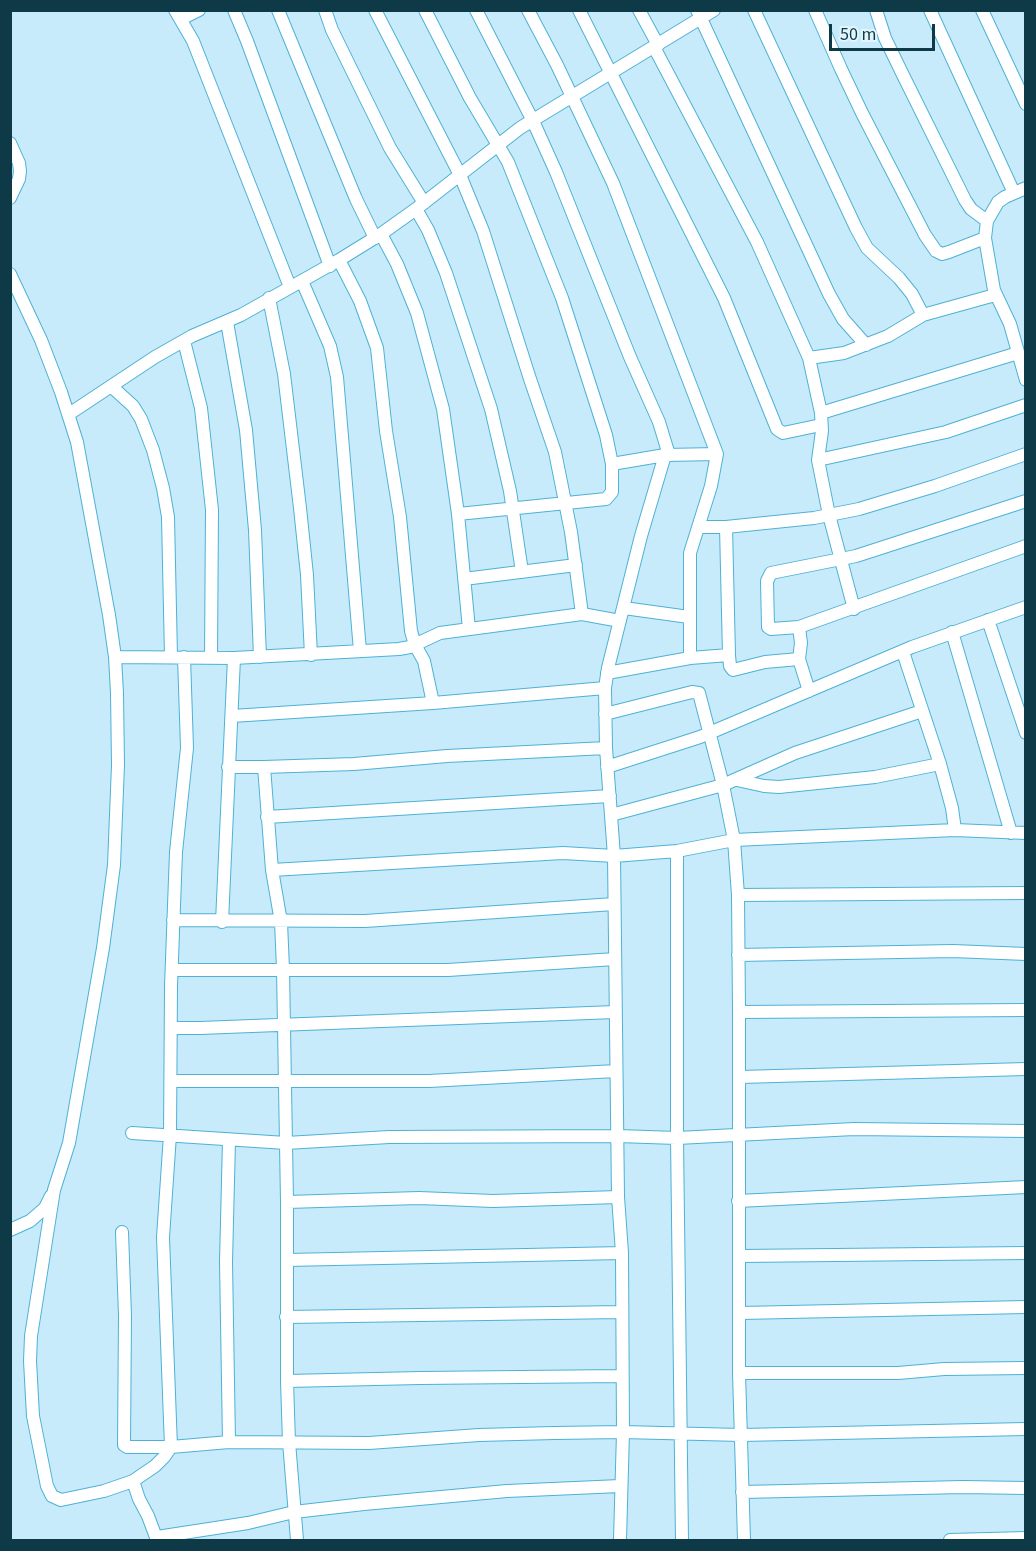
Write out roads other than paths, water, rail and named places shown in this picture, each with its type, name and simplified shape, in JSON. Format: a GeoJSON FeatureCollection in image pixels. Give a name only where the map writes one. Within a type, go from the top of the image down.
{"type":"FeatureCollection","features":[{"type":"Feature","properties":{"kind":"street"},"geometry":{"type":"LineString","coordinates":[[199,10],[178,15],[194,41],[296,284],[330,346],[337,377],[360,651]]}},
{"type":"Feature","properties":{"kind":"street"},"geometry":{"type":"LineString","coordinates":[[234,10],[334,263],[360,301],[376,348],[384,420],[400,517],[411,631],[415,645],[424,661],[433,703]]}},
{"type":"Feature","properties":{"kind":"street"},"geometry":{"type":"LineString","coordinates":[[278,10],[356,199],[397,264],[422,328],[444,416],[458,514],[469,629]]}},
{"type":"Feature","properties":{"kind":"street"},"geometry":{"type":"LineString","coordinates":[[325,10],[341,48],[420,206],[439,255],[482,378],[500,440],[522,572]]}},
{"type":"Feature","properties":{"kind":"street"},"geometry":{"type":"LineString","coordinates":[[375,10],[460,175],[483,231],[549,431],[566,502],[582,614]]}},
{"type":"Feature","properties":{"kind":"street"},"geometry":{"type":"LineString","coordinates":[[425,10],[470,98],[508,162],[562,298],[606,435],[612,464],[612,492],[609,498],[458,514]]}},
{"type":"Feature","properties":{"kind":"street"},"geometry":{"type":"LineString","coordinates":[[476,10],[533,121],[591,255],[630,357],[659,422],[667,455],[641,536],[605,688],[604,714],[614,856],[618,1197],[622,1253],[620,1540]]}},
{"type":"Feature","properties":{"kind":"street"},"geometry":{"type":"LineString","coordinates":[[528,10],[618,193],[717,454],[711,486],[690,553],[690,658]]}},
{"type":"Feature","properties":{"kind":"street"},"geometry":{"type":"LineString","coordinates":[[579,10],[724,298],[777,429],[783,433],[1018,353]]}},
{"type":"Feature","properties":{"kind":"street"},"geometry":{"type":"LineString","coordinates":[[639,10],[779,287],[809,358],[821,419],[818,460],[829,515],[854,609]]}},
{"type":"Feature","properties":{"kind":"street"},"geometry":{"type":"LineString","coordinates":[[69,414],[148,361],[184,341],[227,322],[378,236],[533,121],[656,46],[699,14],[714,10]]}},
{"type":"Feature","properties":{"kind":"street"},"geometry":{"type":"LineString","coordinates":[[754,10],[867,248],[899,278],[912,294],[923,315]]}},
{"type":"Feature","properties":{"kind":"street"},"geometry":{"type":"LineString","coordinates":[[816,10],[845,78],[925,235],[936,251],[942,254],[986,238]]}},
{"type":"Feature","properties":{"kind":"street"},"geometry":{"type":"LineString","coordinates":[[876,10],[897,63],[964,200],[971,209],[987,221]]}},
{"type":"Feature","properties":{"kind":"street"},"geometry":{"type":"LineString","coordinates":[[930,10],[1020,191],[998,202],[987,221],[986,238],[996,295],[1010,324],[1026,380]]}},
{"type":"Feature","properties":{"kind":"street"},"geometry":{"type":"LineString","coordinates":[[982,10],[1026,104]]}},
{"type":"Feature","properties":{"kind":"street"},"geometry":{"type":"LineString","coordinates":[[699,14],[829,294],[843,319],[866,345]]}},
{"type":"Feature","properties":{"kind":"street"},"geometry":{"type":"LineString","coordinates":[[10,142],[20,171],[19,179],[10,198]]}},
{"type":"Feature","properties":{"kind":"street"},"geometry":{"type":"LineString","coordinates":[[10,274],[40,340],[69,414],[77,442],[115,657],[118,765],[114,865],[103,948],[69,1143],[54,1190],[34,1312],[30,1361],[33,1416],[47,1486],[52,1496],[61,1500],[104,1491],[133,1481],[154,1466],[171,1447],[163,1237],[172,1080],[172,970],[176,852],[187,748],[168,517],[163,488],[153,450],[141,419],[133,406],[111,386]]}},
{"type":"Feature","properties":{"kind":"street"},"geometry":{"type":"LineString","coordinates":[[809,358],[844,353],[888,336],[923,315],[996,295]]}},
{"type":"Feature","properties":{"kind":"street"},"geometry":{"type":"LineString","coordinates":[[269,298],[284,375],[300,508],[308,584],[311,655]]}},
{"type":"Feature","properties":{"kind":"street"},"geometry":{"type":"LineString","coordinates":[[227,322],[246,430],[255,530],[260,657]]}},
{"type":"Feature","properties":{"kind":"street"},"geometry":{"type":"LineString","coordinates":[[184,341],[201,408],[211,501],[211,658]]}},
{"type":"Feature","properties":{"kind":"street"},"geometry":{"type":"LineString","coordinates":[[818,460],[946,432],[1026,405]]}},
{"type":"Feature","properties":{"kind":"street"},"geometry":{"type":"LineString","coordinates":[[612,464],[667,455],[717,454]]}},
{"type":"Feature","properties":{"kind":"street"},"geometry":{"type":"LineString","coordinates":[[699,527],[726,527],[829,515],[859,509],[1026,454]]}},
{"type":"Feature","properties":{"kind":"street"},"geometry":{"type":"LineString","coordinates":[[1026,501],[898,544],[768,575],[766,581],[768,627],[771,629],[799,627],[1026,546]]}},
{"type":"Feature","properties":{"kind":"street"},"geometry":{"type":"LineString","coordinates":[[726,527],[730,666],[733,670],[758,663],[799,659]]}},
{"type":"Feature","properties":{"kind":"street"},"geometry":{"type":"LineString","coordinates":[[464,579],[576,565]]}},
{"type":"Feature","properties":{"kind":"street"},"geometry":{"type":"LineString","coordinates":[[607,767],[694,739],[903,651],[1026,607]]}},
{"type":"Feature","properties":{"kind":"street"},"geometry":{"type":"LineString","coordinates":[[624,608],[689,617]]}},
{"type":"Feature","properties":{"kind":"street"},"geometry":{"type":"LineString","coordinates":[[115,657],[234,658],[399,649],[415,645],[436,634],[582,614],[620,621]]}},
{"type":"Feature","properties":{"kind":"street"},"geometry":{"type":"LineString","coordinates":[[988,620],[1026,733]]}},
{"type":"Feature","properties":{"kind":"street"},"geometry":{"type":"LineString","coordinates":[[799,627],[801,643],[799,659],[809,691]]}},
{"type":"Feature","properties":{"kind":"street"},"geometry":{"type":"LineString","coordinates":[[952,632],[1011,833]]}},
{"type":"Feature","properties":{"kind":"street"},"geometry":{"type":"LineString","coordinates":[[903,651],[940,764],[952,808],[955,830]]}},
{"type":"Feature","properties":{"kind":"street"},"geometry":{"type":"LineString","coordinates":[[607,673],[690,658],[729,655]]}},
{"type":"Feature","properties":{"kind":"street"},"geometry":{"type":"LineString","coordinates":[[222,922],[234,658]]}},
{"type":"Feature","properties":{"kind":"street"},"geometry":{"type":"LineString","coordinates":[[232,716],[433,703],[605,688]]}},
{"type":"Feature","properties":{"kind":"street"},"geometry":{"type":"LineString","coordinates":[[604,714],[697,693],[723,785],[734,840],[738,895],[740,1077],[738,1201],[741,1313],[739,1374],[744,1540]]}},
{"type":"Feature","properties":{"kind":"street"},"geometry":{"type":"LineString","coordinates":[[611,815],[723,785],[795,753],[922,711]]}},
{"type":"Feature","properties":{"kind":"street"},"geometry":{"type":"LineString","coordinates":[[228,767],[354,764],[447,756],[606,748]]}},
{"type":"Feature","properties":{"kind":"street"},"geometry":{"type":"LineString","coordinates":[[737,780],[779,787],[875,777],[940,764]]}},
{"type":"Feature","properties":{"kind":"street"},"geometry":{"type":"LineString","coordinates":[[264,767],[283,969],[287,1381],[289,1442],[297,1540]]}},
{"type":"Feature","properties":{"kind":"street"},"geometry":{"type":"LineString","coordinates":[[267,817],[609,796]]}},
{"type":"Feature","properties":{"kind":"street"},"geometry":{"type":"LineString","coordinates":[[272,870],[563,853],[614,856],[677,851],[734,840],[955,830],[1026,833]]}},
{"type":"Feature","properties":{"kind":"street"},"geometry":{"type":"LineString","coordinates":[[677,851],[676,1138],[682,1540]]}},
{"type":"Feature","properties":{"kind":"street"},"geometry":{"type":"LineString","coordinates":[[738,895],[1026,893]]}},
{"type":"Feature","properties":{"kind":"street"},"geometry":{"type":"LineString","coordinates":[[173,921],[280,922],[398,919],[614,904]]}},
{"type":"Feature","properties":{"kind":"street"},"geometry":{"type":"LineString","coordinates":[[738,955],[953,951],[1026,954]]}},
{"type":"Feature","properties":{"kind":"street"},"geometry":{"type":"LineString","coordinates":[[172,970],[448,970],[615,959]]}},
{"type":"Feature","properties":{"kind":"street"},"geometry":{"type":"LineString","coordinates":[[739,1012],[1026,1010]]}},
{"type":"Feature","properties":{"kind":"street"},"geometry":{"type":"LineString","coordinates":[[171,1028],[615,1012]]}},
{"type":"Feature","properties":{"kind":"street"},"geometry":{"type":"LineString","coordinates":[[740,1077],[1026,1069]]}},
{"type":"Feature","properties":{"kind":"street"},"geometry":{"type":"LineString","coordinates":[[172,1080],[284,1082],[440,1080],[616,1071]]}},
{"type":"Feature","properties":{"kind":"street"},"geometry":{"type":"LineString","coordinates":[[132,1133],[286,1143],[389,1137],[676,1138],[854,1129],[1026,1131]]}},
{"type":"Feature","properties":{"kind":"street"},"geometry":{"type":"LineString","coordinates":[[229,1140],[226,1262],[229,1442]]}},
{"type":"Feature","properties":{"kind":"street"},"geometry":{"type":"LineString","coordinates":[[738,1201],[1026,1187]]}},
{"type":"Feature","properties":{"kind":"street"},"geometry":{"type":"LineString","coordinates":[[10,1230],[30,1221],[45,1208],[54,1190]]}},
{"type":"Feature","properties":{"kind":"street"},"geometry":{"type":"LineString","coordinates":[[287,1202],[419,1198],[493,1201],[618,1197]]}},
{"type":"Feature","properties":{"kind":"street"},"geometry":{"type":"LineString","coordinates":[[122,1232],[125,1316],[124,1444],[132,1448],[229,1442],[369,1443],[479,1435],[622,1432],[741,1435],[1026,1429]]}},
{"type":"Feature","properties":{"kind":"street"},"geometry":{"type":"LineString","coordinates":[[287,1260],[622,1253]]}},
{"type":"Feature","properties":{"kind":"street"},"geometry":{"type":"LineString","coordinates":[[740,1256],[1026,1253]]}},
{"type":"Feature","properties":{"kind":"street"},"geometry":{"type":"LineString","coordinates":[[741,1313],[1026,1307]]}},
{"type":"Feature","properties":{"kind":"street"},"geometry":{"type":"LineString","coordinates":[[286,1317],[621,1312]]}},
{"type":"Feature","properties":{"kind":"street"},"geometry":{"type":"LineString","coordinates":[[739,1374],[898,1373],[944,1369],[1026,1368]]}},
{"type":"Feature","properties":{"kind":"street"},"geometry":{"type":"LineString","coordinates":[[287,1381],[621,1376]]}},
{"type":"Feature","properties":{"kind":"street"},"geometry":{"type":"LineString","coordinates":[[133,1481],[157,1539],[248,1523],[294,1512],[490,1492],[620,1486]]}},
{"type":"Feature","properties":{"kind":"street"},"geometry":{"type":"LineString","coordinates":[[742,1492],[963,1487],[1026,1488]]}},
{"type":"Feature","properties":{"kind":"street"},"geometry":{"type":"LineString","coordinates":[[950,1540],[1026,1538]]}}]}
